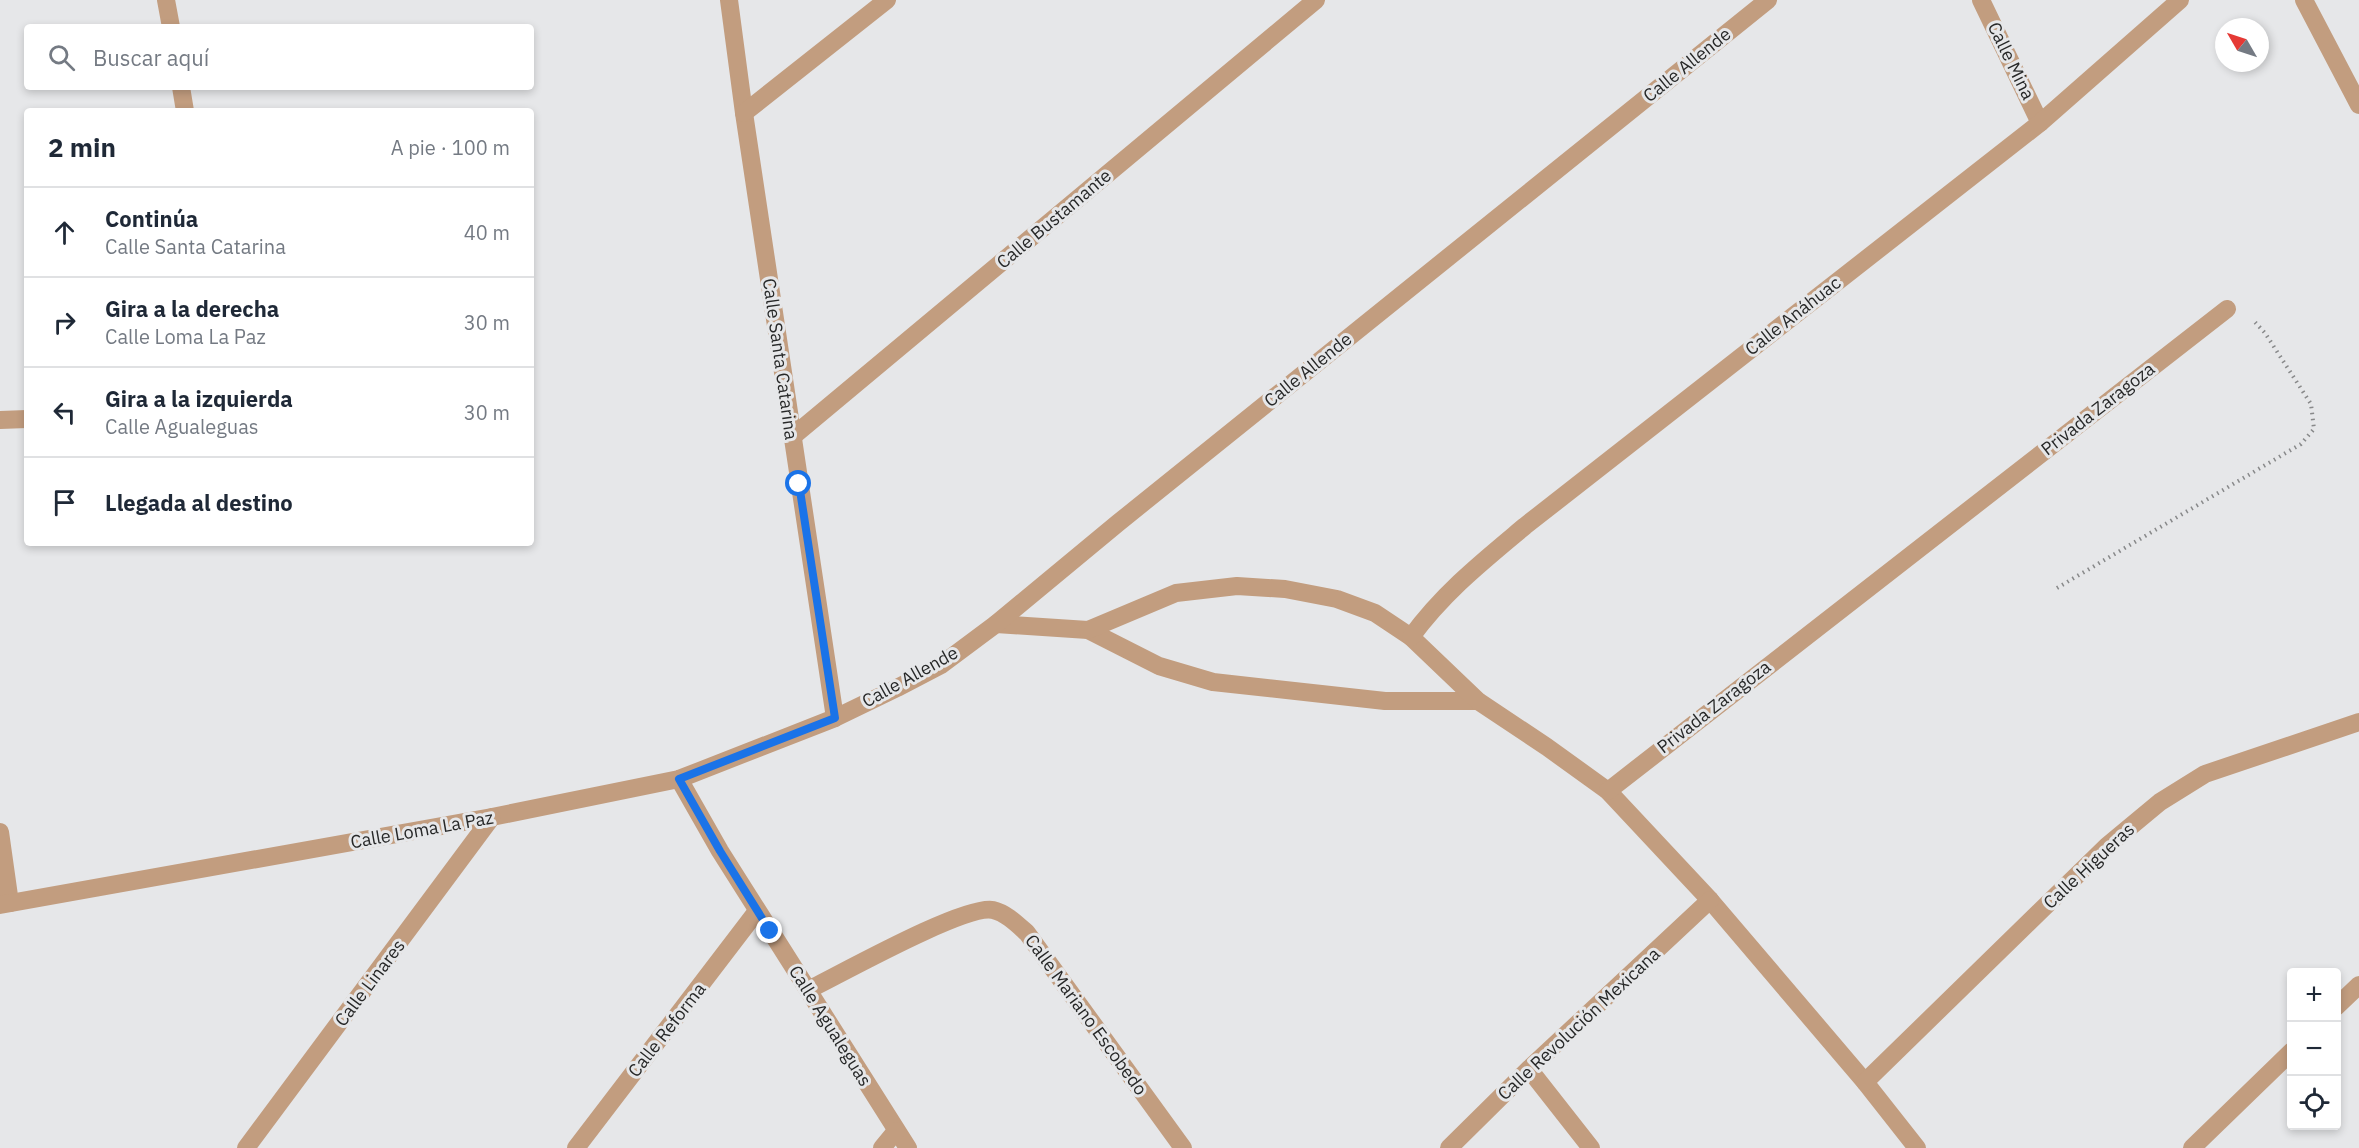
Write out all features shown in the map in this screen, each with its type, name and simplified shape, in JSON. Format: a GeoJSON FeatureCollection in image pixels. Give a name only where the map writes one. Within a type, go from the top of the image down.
{"type":"FeatureCollection","features":[{"type":"Feature","properties":{"kind":"street"},"geometry":{"type":"LineString","coordinates":[[166,0],[170,24]]}},
{"type":"Feature","properties":{"kind":"street","name":"Calle Santa Catarina"},"geometry":{"type":"LineString","coordinates":[[729,0],[835,718]]}},
{"type":"Feature","properties":{"kind":"street"},"geometry":{"type":"LineString","coordinates":[[744,113],[887,0]]}},
{"type":"Feature","properties":{"kind":"street","name":"Calle Bustamante"},"geometry":{"type":"LineString","coordinates":[[792,437],[1316,0]]}},
{"type":"Feature","properties":{"kind":"street","name":"Calle Allende"},"geometry":{"type":"LineString","coordinates":[[835,718],[941,665],[996,624],[1118,523],[1768,0]]}},
{"type":"Feature","properties":{"kind":"street","name":"Calle Mina"},"geometry":{"type":"LineString","coordinates":[[1981,0],[2040,123]]}},
{"type":"Feature","properties":{"kind":"street","name":"Calle Anáhuac"},"geometry":{"type":"LineString","coordinates":[[1411,637],[1432,608],[1525,526],[2040,123],[2180,0]]}},
{"type":"Feature","properties":{"kind":"street"},"geometry":{"type":"LineString","coordinates":[[2304,0],[2359,105]]}},
{"type":"Feature","properties":{"kind":"street"},"geometry":{"type":"LineString","coordinates":[[182,90],[184,108]]}},
{"type":"Feature","properties":{"kind":"street","name":"Privada Zaragoza"},"geometry":{"type":"LineString","coordinates":[[1608,791],[2227,309]]}},
{"type":"Feature","properties":{"kind":"street"},"geometry":{"type":"LineString","coordinates":[[0,420],[24,419]]}},
{"type":"Feature","properties":{"kind":"street"},"geometry":{"type":"LineString","coordinates":[[1088,630],[1176,593],[1237,586],[1285,589],[1337,599],[1375,613],[1411,637],[1478,702],[1547,747],[1608,791],[1710,900],[1865,1082],[1917,1148]]}},
{"type":"Feature","properties":{"kind":"street"},"geometry":{"type":"LineString","coordinates":[[996,624],[1088,630],[1159,666],[1213,682],[1385,701],[1478,702]]}},
{"type":"Feature","properties":{"kind":"street","name":"Calle Loma La Paz"},"geometry":{"type":"LineString","coordinates":[[5,904],[492,817],[679,779],[835,718]]}},
{"type":"Feature","properties":{"kind":"street","name":"Calle Higueras"},"geometry":{"type":"LineString","coordinates":[[1865,1082],[2107,846],[2160,802],[2205,774],[2359,722]]}},
{"type":"Feature","properties":{"kind":"street","name":"Calle Agualeguas"},"geometry":{"type":"LineString","coordinates":[[679,779],[757,911],[908,1148]]}},
{"type":"Feature","properties":{"kind":"street","name":"Calle Linares"},"geometry":{"type":"LineString","coordinates":[[246,1148],[492,817]]}},
{"type":"Feature","properties":{"kind":"street"},"geometry":{"type":"LineString","coordinates":[[0,831],[5,904]]}},
{"type":"Feature","properties":{"kind":"street","name":"Calle Revolución Mexicana"},"geometry":{"type":"LineString","coordinates":[[1449,1148],[1529,1069],[1710,900]]}},
{"type":"Feature","properties":{"kind":"street","name":"Calle Mariano Escobedo"},"geometry":{"type":"LineString","coordinates":[[808,990],[940,924],[972,913],[992,910],[1011,919],[1027,933],[1183,1148]]}},
{"type":"Feature","properties":{"kind":"street","name":"Calle Reforma"},"geometry":{"type":"LineString","coordinates":[[576,1148],[757,911]]}},
{"type":"Feature","properties":{"kind":"street"},"geometry":{"type":"LineString","coordinates":[[2341,1003],[2359,985]]}},
{"type":"Feature","properties":{"kind":"street"},"geometry":{"type":"LineString","coordinates":[[2192,1148],[2287,1056]]}},
{"type":"Feature","properties":{"kind":"street"},"geometry":{"type":"LineString","coordinates":[[1529,1069],[1591,1148]]}},
{"type":"Feature","properties":{"kind":"street"},"geometry":{"type":"LineString","coordinates":[[882,1148],[896,1131]]}},
{"type":"Feature","properties":{"kind":"path"},"geometry":{"type":"LineString","coordinates":[[2057,588],[2301,444],[2314,429],[2311,404],[2265,333],[2254,321],[2242,313],[2227,309]]}},
{"type":"Feature","properties":{"kind":"route"},"geometry":{"type":"LineString","coordinates":[[770,931],[720,851],[679,779],[835,718],[799,484]]}}]}
